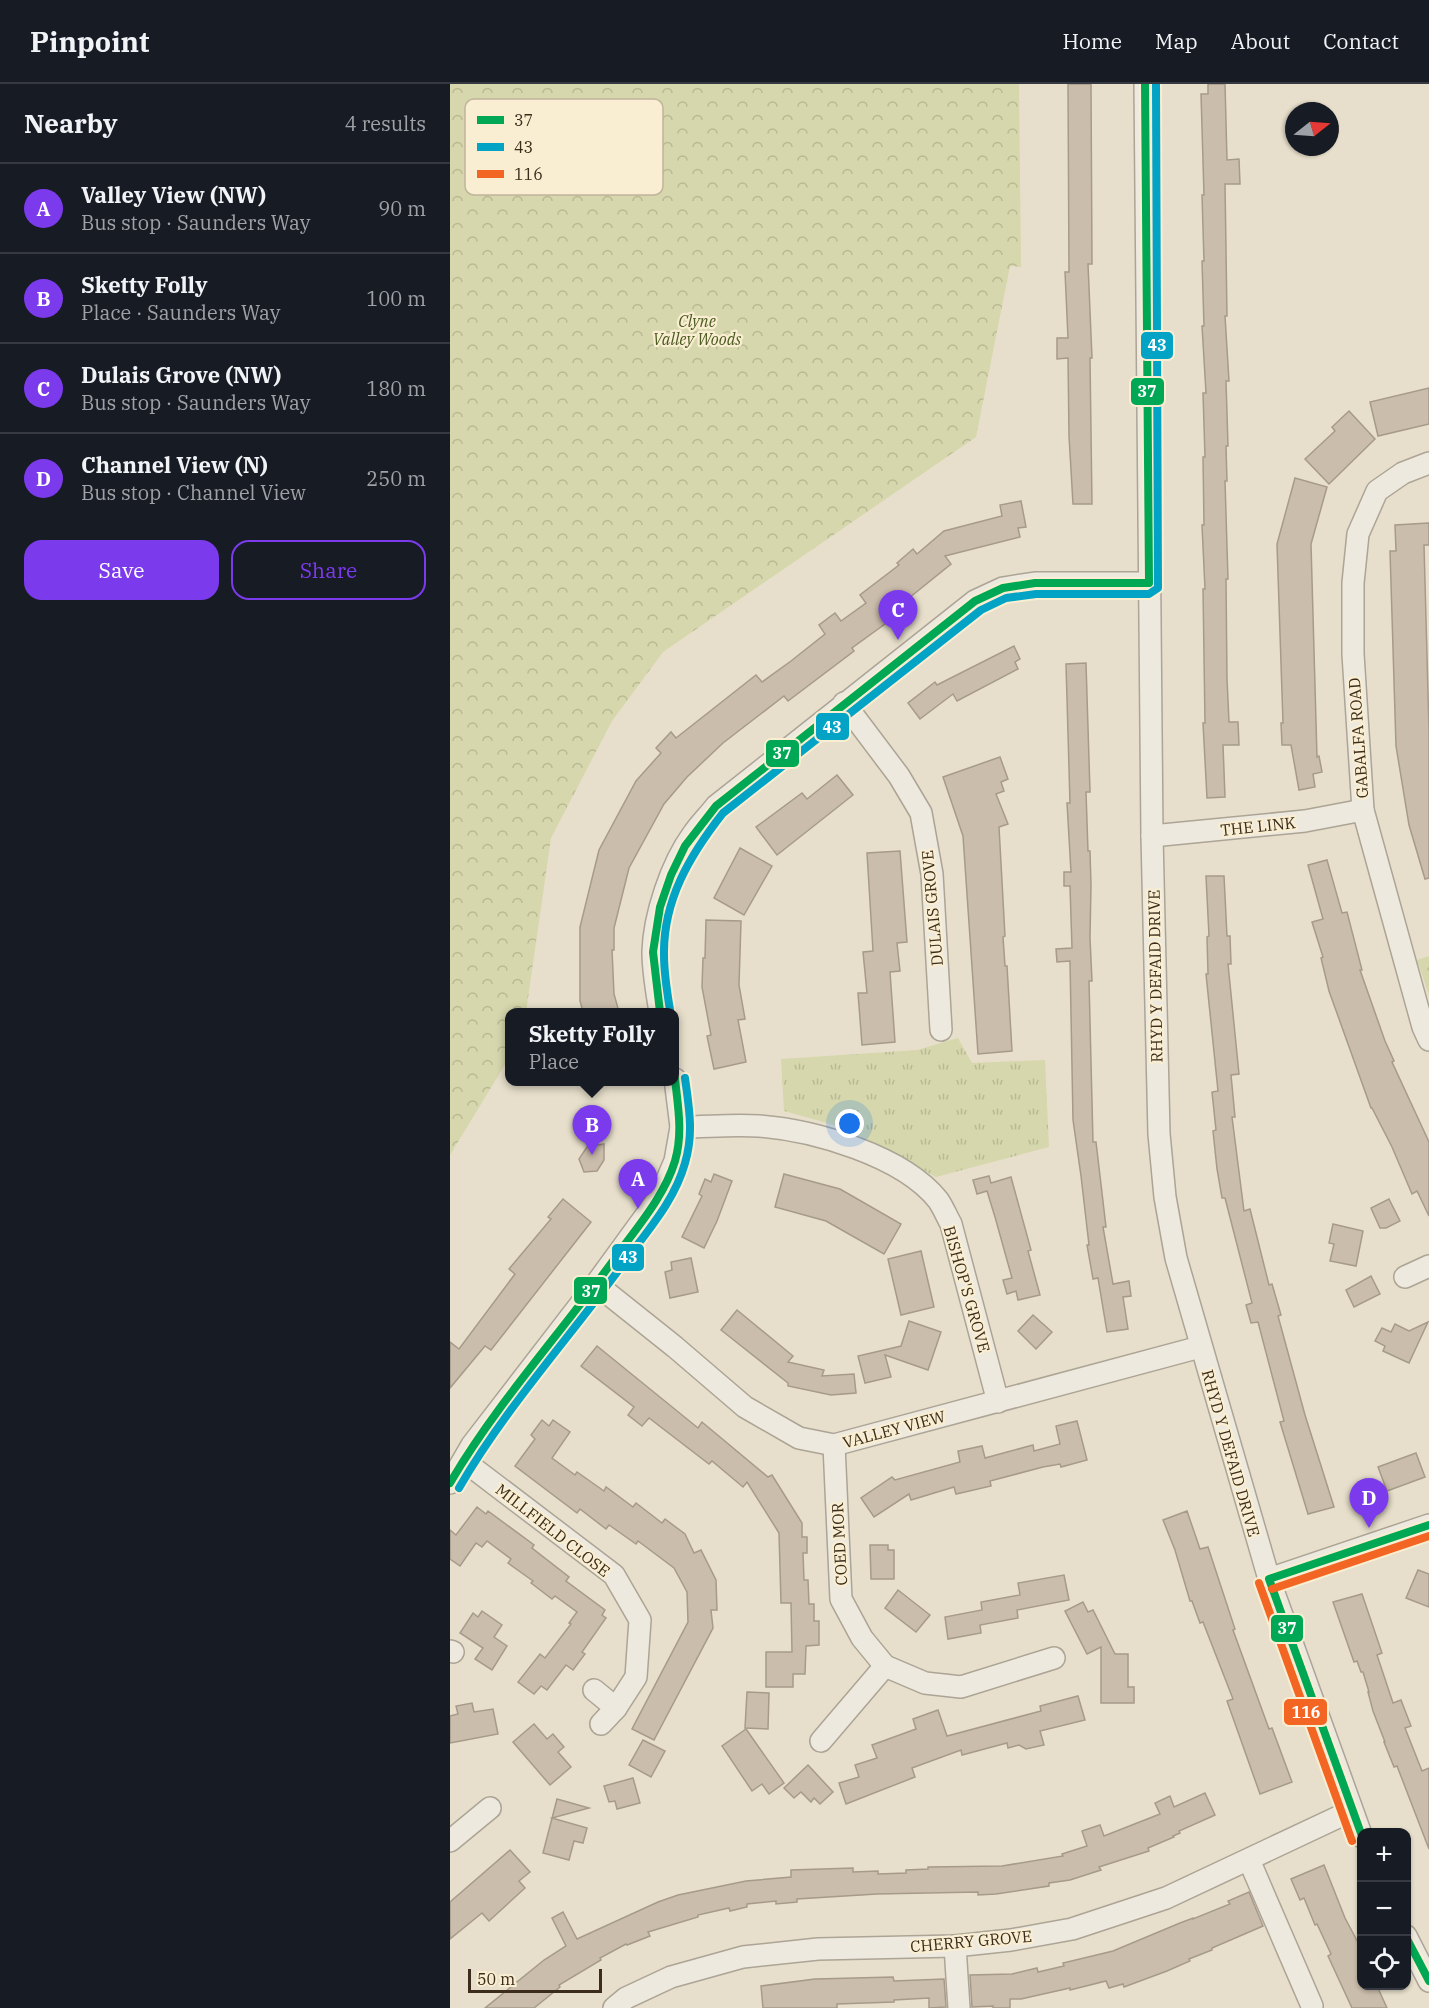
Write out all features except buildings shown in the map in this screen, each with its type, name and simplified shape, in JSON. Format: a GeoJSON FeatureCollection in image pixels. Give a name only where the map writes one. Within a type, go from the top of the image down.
{"type":"FeatureCollection","features":[{"type":"Feature","properties":{"kind":"street","name":"RHYD Y DEFAID DRIVE"},"geometry":{"type":"LineString","coordinates":[[1145,84],[1152,836],[1159,1134],[1164,1186],[1176,1258],[1269,1579],[1358,1828]]}},
{"type":"Feature","properties":{"kind":"street","name":"GABALFA ROAD"},"geometry":{"type":"LineString","coordinates":[[1429,463],[1403,473],[1377,491],[1358,534],[1353,583],[1353,654],[1363,810],[1429,1040]]}},
{"type":"Feature","properties":{"kind":"street"},"geometry":{"type":"LineString","coordinates":[[659,1008],[653,952],[659,911],[673,870],[692,836],[716,806],[975,601],[1003,588],[1035,582],[1149,583]]}},
{"type":"Feature","properties":{"kind":"street","name":"DULAIS GROVE"},"geometry":{"type":"LineString","coordinates":[[844,703],[899,776],[921,813],[932,874],[941,1030]]}},
{"type":"Feature","properties":{"kind":"street","name":"THE LINK"},"geometry":{"type":"LineString","coordinates":[[1152,836],[1305,821],[1363,810]]}},
{"type":"Feature","properties":{"kind":"street"},"geometry":{"type":"LineString","coordinates":[[450,1483],[462,1451],[596,1284],[660,1196],[675,1161],[681,1127],[676,1086]]}},
{"type":"Feature","properties":{"kind":"street","name":"BISHOP'S GROVE"},"geometry":{"type":"LineString","coordinates":[[681,1127],[759,1126],[812,1134],[858,1149],[904,1170],[938,1200],[951,1224],[998,1402]]}},
{"type":"Feature","properties":{"kind":"street"},"geometry":{"type":"LineString","coordinates":[[1406,1277],[1429,1266]]}},
{"type":"Feature","properties":{"kind":"street","name":"VALLEY VIEW"},"geometry":{"type":"LineString","coordinates":[[596,1284],[745,1407],[799,1438],[834,1444],[1200,1347]]}},
{"type":"Feature","properties":{"kind":"street","name":"COED MOR"},"geometry":{"type":"LineString","coordinates":[[834,1444],[842,1599],[862,1638],[885,1666],[925,1683],[961,1687],[1054,1658]]}},
{"type":"Feature","properties":{"kind":"street","name":"MILLFIELD CLOSE"},"geometry":{"type":"LineString","coordinates":[[462,1451],[614,1575],[640,1620],[636,1677],[616,1708],[601,1724]]}},
{"type":"Feature","properties":{"kind":"street"},"geometry":{"type":"LineString","coordinates":[[1269,1579],[1429,1525]]}},
{"type":"Feature","properties":{"kind":"street"},"geometry":{"type":"LineString","coordinates":[[821,1741],[885,1666]]}},
{"type":"Feature","properties":{"kind":"street"},"geometry":{"type":"LineString","coordinates":[[594,1690],[616,1708]]}},
{"type":"Feature","properties":{"kind":"street"},"geometry":{"type":"LineString","coordinates":[[450,1841],[490,1808]]}},
{"type":"Feature","properties":{"kind":"street","name":"CHERRY GROVE"},"geometry":{"type":"LineString","coordinates":[[614,2008],[626,1998],[671,1977],[743,1957],[818,1949],[955,1946],[1011,1940],[1072,1929],[1166,1898],[1351,1811]]}},
{"type":"Feature","properties":{"kind":"street"},"geometry":{"type":"LineString","coordinates":[[1249,1860],[1312,2006]]}},
{"type":"Feature","properties":{"kind":"street"},"geometry":{"type":"LineString","coordinates":[[1411,1944],[1429,1981]]}},
{"type":"Feature","properties":{"kind":"street"},"geometry":{"type":"LineString","coordinates":[[955,1946],[959,2008]]}},
{"type":"Feature","properties":{"kind":"green space","name":"Clyne Valley Woods"},"geometry":{"type":"Polygon","coordinates":[[[450,84],[1019,84],[1021,267],[1010,266],[976,437],[663,652],[612,721],[551,838],[527,1008],[505,1008],[505,1065],[450,1155],[450,84]]]}},
{"type":"Feature","properties":{"kind":"green space"},"geometry":{"type":"Polygon","coordinates":[[[1429,956],[1429,995],[1417,960],[1429,956]]]}},
{"type":"Feature","properties":{"kind":"green space"},"geometry":{"type":"Polygon","coordinates":[[[958,1038],[972,1063],[1045,1060],[1049,1147],[936,1177],[845,1128],[784,1111],[781,1059],[917,1050],[958,1038]]]}},
{"type":"Feature","properties":{"kind":"transit line","name":"37"},"geometry":{"type":"LineString","coordinates":[[660,1008],[653,952],[660,907],[671,875],[685,846],[716,806],[975,601],[1003,588],[1035,583],[1149,583],[1145,84]]}},
{"type":"Feature","properties":{"kind":"transit line","name":"43"},"geometry":{"type":"LineString","coordinates":[[670,1008],[664,962],[668,916],[681,879],[690,862],[723,813],[981,610],[1006,598],[1036,594],[1149,594],[1158,588],[1156,84]]}},
{"type":"Feature","properties":{"kind":"transit line","name":"43"},"geometry":{"type":"LineString","coordinates":[[459,1488],[518,1400],[652,1226],[675,1190],[685,1163],[689,1141],[690,1121],[685,1078]]}},
{"type":"Feature","properties":{"kind":"transit line","name":"37"},"geometry":{"type":"LineString","coordinates":[[450,1483],[488,1425],[594,1286],[664,1187],[675,1161],[679,1140],[676,1086]]}},
{"type":"Feature","properties":{"kind":"transit line","name":"37"},"geometry":{"type":"LineString","coordinates":[[1359,1828],[1269,1579],[1429,1525]]}},
{"type":"Feature","properties":{"kind":"transit line","name":"116"},"geometry":{"type":"LineString","coordinates":[[1272,1589],[1429,1536]]}},
{"type":"Feature","properties":{"kind":"transit line","name":"116"},"geometry":{"type":"LineString","coordinates":[[1259,1583],[1352,1841]]}},
{"type":"Feature","properties":{"kind":"transit line","name":"37"},"geometry":{"type":"LineString","coordinates":[[1411,1947],[1429,1981]]}},
{"type":"Feature","properties":{"kind":"place","name":"Dulais Grove (NW)"},"geometry":{"type":"Point","coordinates":[898,640]}},
{"type":"Feature","properties":{"kind":"place","name":"Sketty Folly"},"geometry":{"type":"Point","coordinates":[592,1155]}},
{"type":"Feature","properties":{"kind":"place","name":"Valley View (NW)"},"geometry":{"type":"Point","coordinates":[638,1209]}},
{"type":"Feature","properties":{"kind":"place","name":"Channel View (N)"},"geometry":{"type":"Point","coordinates":[1369,1528]}}]}
